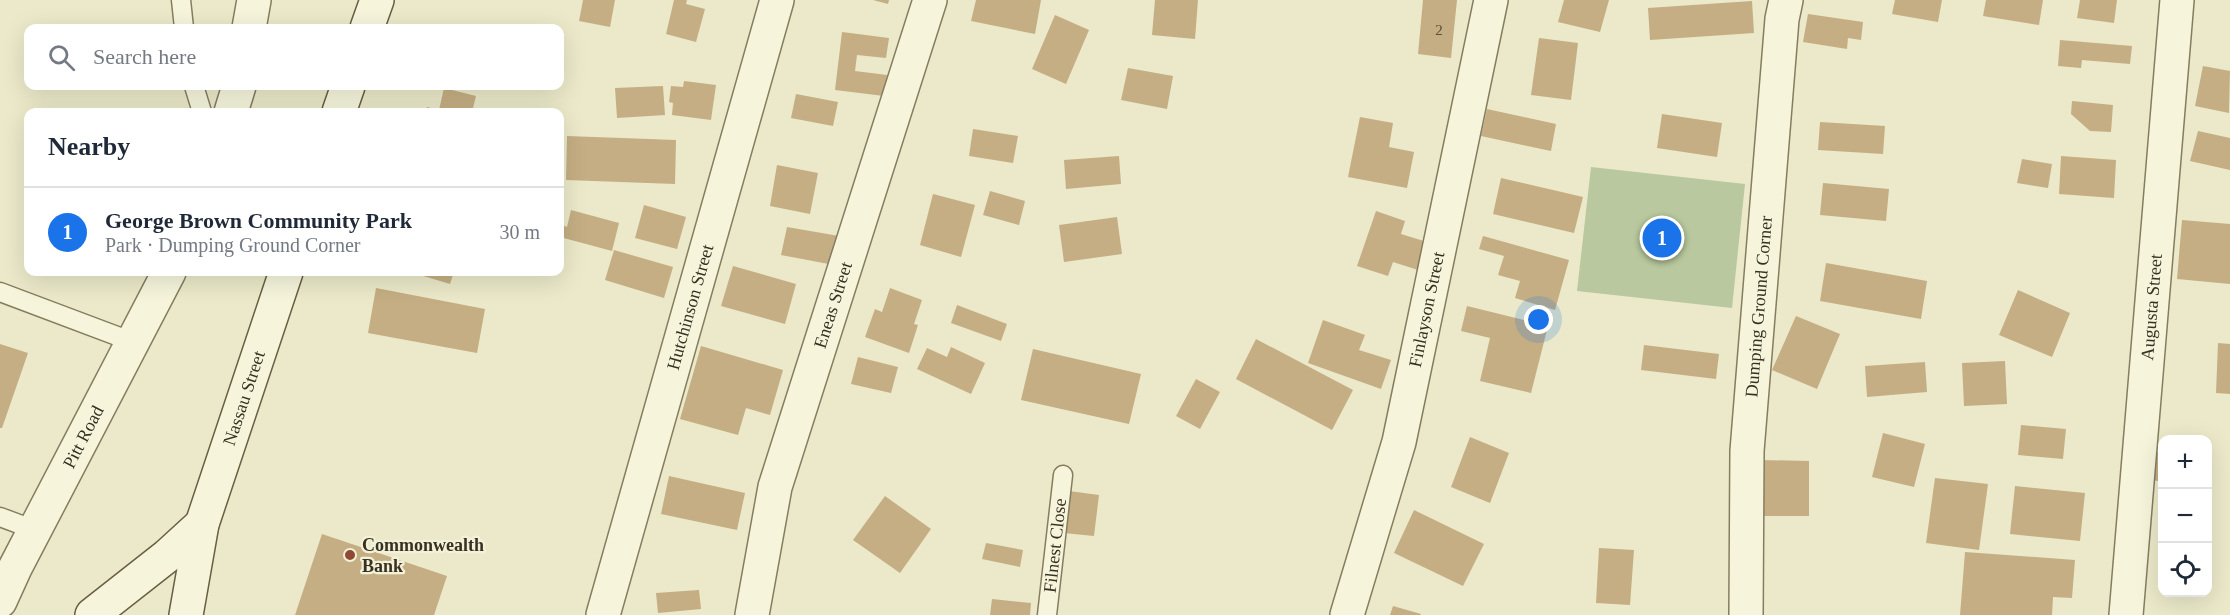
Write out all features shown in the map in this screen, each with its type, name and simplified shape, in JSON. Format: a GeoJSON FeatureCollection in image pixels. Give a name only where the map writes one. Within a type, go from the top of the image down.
{"type":"FeatureCollection","features":[{"type":"Feature","properties":{"kind":"street"},"geometry":{"type":"LineString","coordinates":[[250,24],[254,0]]}},
{"type":"Feature","properties":{"kind":"street"},"geometry":{"type":"LineString","coordinates":[[369,24],[377,0]]}},
{"type":"Feature","properties":{"kind":"street","name":"Hutchinson Street"},"geometry":{"type":"LineString","coordinates":[[603,615],[777,0]]}},
{"type":"Feature","properties":{"kind":"street","name":"Eneas Street"},"geometry":{"type":"LineString","coordinates":[[752,615],[775,487],[930,0]]}},
{"type":"Feature","properties":{"kind":"street","name":"Finlayson Street"},"geometry":{"type":"LineString","coordinates":[[1347,615],[1399,442],[1491,0]]}},
{"type":"Feature","properties":{"kind":"street","name":"Dumping Ground Corner"},"geometry":{"type":"LineString","coordinates":[[1746,615],[1747,452],[1781,31],[1786,0]]}},
{"type":"Feature","properties":{"kind":"street","name":"Augusta Street"},"geometry":{"type":"LineString","coordinates":[[2126,615],[2177,0]]}},
{"type":"Feature","properties":{"kind":"street"},"geometry":{"type":"LineString","coordinates":[[232,108],[237,90]]}},
{"type":"Feature","properties":{"kind":"street"},"geometry":{"type":"LineString","coordinates":[[340,108],[347,90]]}},
{"type":"Feature","properties":{"kind":"street","name":"Pitt Road"},"geometry":{"type":"LineString","coordinates":[[1,597],[167,276]]}},
{"type":"Feature","properties":{"kind":"street","name":"Nassau Street"},"geometry":{"type":"LineString","coordinates":[[186,615],[202,524],[285,276]]}},
{"type":"Feature","properties":{"kind":"street"},"geometry":{"type":"LineString","coordinates":[[92,615],[167,556],[202,524]]}},
{"type":"Feature","properties":{"kind":"lane"},"geometry":{"type":"LineString","coordinates":[[181,0],[184,24]]}},
{"type":"Feature","properties":{"kind":"lane"},"geometry":{"type":"LineString","coordinates":[[195,90],[201,108]]}},
{"type":"Feature","properties":{"kind":"lane"},"geometry":{"type":"LineString","coordinates":[[0,292],[133,342]]}},
{"type":"Feature","properties":{"kind":"lane","name":"Filnest Close"},"geometry":{"type":"LineString","coordinates":[[1047,615],[1064,475]]}},
{"type":"Feature","properties":{"kind":"lane"},"geometry":{"type":"LineString","coordinates":[[0,517],[35,530]]}},
{"type":"Feature","properties":{"kind":"green space"},"geometry":{"type":"Polygon","coordinates":[[[1591,167],[1745,184],[1732,308],[1577,291],[1591,167]]]}},
{"type":"Feature","properties":{"kind":"building"},"geometry":{"type":"Polygon","coordinates":[[[583,0],[615,0],[610,27],[579,21],[583,0]]]}},
{"type":"Feature","properties":{"kind":"building"},"geometry":{"type":"Polygon","coordinates":[[[674,0],[687,0],[686,4],[705,9],[696,42],[666,34],[674,0]]]}},
{"type":"Feature","properties":{"kind":"building"},"geometry":{"type":"Polygon","coordinates":[[[873,0],[889,0],[888,4],[873,0]]]}},
{"type":"Feature","properties":{"kind":"building"},"geometry":{"type":"Polygon","coordinates":[[[976,0],[1041,0],[1035,34],[971,21],[976,0]]]}},
{"type":"Feature","properties":{"kind":"building"},"geometry":{"type":"Polygon","coordinates":[[[1155,0],[1198,0],[1195,39],[1152,35],[1155,0]]]}},
{"type":"Feature","properties":{"kind":"building"},"geometry":{"type":"Polygon","coordinates":[[[1423,0],[1457,0],[1451,58],[1418,54],[1423,0]]]}},
{"type":"Feature","properties":{"kind":"building"},"geometry":{"type":"Polygon","coordinates":[[[1564,0],[1609,0],[1600,32],[1558,22],[1564,0]]]}},
{"type":"Feature","properties":{"kind":"building"},"geometry":{"type":"Polygon","coordinates":[[[1895,0],[1942,0],[1938,22],[1892,14],[1895,0]]]}},
{"type":"Feature","properties":{"kind":"building"},"geometry":{"type":"Polygon","coordinates":[[[1986,0],[2043,0],[2039,25],[1983,16],[1986,0]]]}},
{"type":"Feature","properties":{"kind":"building"},"geometry":{"type":"Polygon","coordinates":[[[2080,0],[2117,0],[2114,23],[2077,18],[2080,0]]]}},
{"type":"Feature","properties":{"kind":"building"},"geometry":{"type":"Polygon","coordinates":[[[1752,1],[1754,33],[1650,40],[1648,8],[1752,1]]]}},
{"type":"Feature","properties":{"kind":"building"},"geometry":{"type":"Polygon","coordinates":[[[1808,14],[1863,22],[1861,40],[1848,38],[1847,49],[1803,42],[1808,14]]]}},
{"type":"Feature","properties":{"kind":"building"},"geometry":{"type":"Polygon","coordinates":[[[1055,15],[1089,30],[1066,84],[1032,69],[1055,15]]]}},
{"type":"Feature","properties":{"kind":"building"},"geometry":{"type":"Polygon","coordinates":[[[842,32],[889,38],[886,58],[857,55],[855,71],[887,75],[884,96],[835,90],[842,32]]]}},
{"type":"Feature","properties":{"kind":"building"},"geometry":{"type":"Polygon","coordinates":[[[1539,38],[1578,43],[1571,100],[1531,95],[1539,38]]]}},
{"type":"Feature","properties":{"kind":"building"},"geometry":{"type":"Polygon","coordinates":[[[2060,40],[2132,46],[2130,64],[2082,60],[2081,68],[2058,66],[2060,40]]]}},
{"type":"Feature","properties":{"kind":"building"},"geometry":{"type":"Polygon","coordinates":[[[2203,66],[2230,71],[2229,113],[2195,106],[2203,66]]]}},
{"type":"Feature","properties":{"kind":"building"},"geometry":{"type":"Polygon","coordinates":[[[1128,68],[1173,76],[1167,109],[1121,100],[1128,68]]]}},
{"type":"Feature","properties":{"kind":"building"},"geometry":{"type":"Polygon","coordinates":[[[684,81],[716,85],[711,120],[672,115],[673,103],[669,102],[671,86],[683,87],[684,81]]]}},
{"type":"Feature","properties":{"kind":"building"},"geometry":{"type":"Polygon","coordinates":[[[663,86],[665,115],[617,118],[615,88],[663,86]]]}},
{"type":"Feature","properties":{"kind":"building"},"geometry":{"type":"Polygon","coordinates":[[[444,90],[476,96],[473,108],[439,108],[444,90]]]}},
{"type":"Feature","properties":{"kind":"building"},"geometry":{"type":"Polygon","coordinates":[[[796,94],[838,102],[833,126],[791,118],[796,94]]]}},
{"type":"Feature","properties":{"kind":"building"},"geometry":{"type":"Polygon","coordinates":[[[2072,101],[2113,105],[2111,132],[2090,131],[2071,114],[2072,101]]]}},
{"type":"Feature","properties":{"kind":"building"},"geometry":{"type":"Polygon","coordinates":[[[1487,109],[1556,124],[1551,151],[1481,136],[1487,109]]]}},
{"type":"Feature","properties":{"kind":"building"},"geometry":{"type":"Polygon","coordinates":[[[1662,114],[1722,123],[1717,157],[1657,148],[1662,114]]]}},
{"type":"Feature","properties":{"kind":"building"},"geometry":{"type":"Polygon","coordinates":[[[1360,117],[1393,123],[1389,147],[1414,152],[1407,188],[1348,177],[1360,117]]]}},
{"type":"Feature","properties":{"kind":"building"},"geometry":{"type":"Polygon","coordinates":[[[1820,122],[1885,126],[1883,154],[1818,150],[1820,122]]]}},
{"type":"Feature","properties":{"kind":"building"},"geometry":{"type":"Polygon","coordinates":[[[973,129],[1018,136],[1013,163],[969,156],[973,129]]]}},
{"type":"Feature","properties":{"kind":"building"},"geometry":{"type":"Polygon","coordinates":[[[2198,131],[2230,138],[2230,170],[2190,161],[2198,131]]]}},
{"type":"Feature","properties":{"kind":"building"},"geometry":{"type":"Polygon","coordinates":[[[567,136],[676,140],[675,184],[566,180],[567,136]]]}},
{"type":"Feature","properties":{"kind":"building"},"geometry":{"type":"Polygon","coordinates":[[[1119,156],[1121,184],[1066,189],[1064,160],[1119,156]]]}},
{"type":"Feature","properties":{"kind":"building"},"geometry":{"type":"Polygon","coordinates":[[[2061,156],[2116,160],[2114,198],[2059,194],[2061,156]]]}},
{"type":"Feature","properties":{"kind":"building"},"geometry":{"type":"Polygon","coordinates":[[[2022,159],[2052,164],[2048,188],[2017,183],[2022,159]]]}},
{"type":"Feature","properties":{"kind":"building"},"geometry":{"type":"Polygon","coordinates":[[[777,165],[818,173],[810,214],[770,206],[777,165]]]}},
{"type":"Feature","properties":{"kind":"building"},"geometry":{"type":"Polygon","coordinates":[[[1501,178],[1583,197],[1574,233],[1493,214],[1501,178]]]}},
{"type":"Feature","properties":{"kind":"building"},"geometry":{"type":"Polygon","coordinates":[[[1823,183],[1889,189],[1886,221],[1820,215],[1823,183]]]}},
{"type":"Feature","properties":{"kind":"building"},"geometry":{"type":"Polygon","coordinates":[[[990,191],[1025,201],[1019,225],[983,215],[990,191]]]}},
{"type":"Feature","properties":{"kind":"building"},"geometry":{"type":"Polygon","coordinates":[[[933,194],[975,205],[961,257],[920,245],[933,194]]]}},
{"type":"Feature","properties":{"kind":"building"},"geometry":{"type":"Polygon","coordinates":[[[644,205],[686,217],[677,249],[635,238],[644,205]]]}},
{"type":"Feature","properties":{"kind":"building"},"geometry":{"type":"Polygon","coordinates":[[[571,210],[619,223],[612,251],[564,238],[564,226],[567,227],[571,210]]]}},
{"type":"Feature","properties":{"kind":"building"},"geometry":{"type":"Polygon","coordinates":[[[1376,211],[1405,221],[1401,234],[1427,242],[1418,270],[1393,262],[1388,276],[1357,266],[1376,211]]]}},
{"type":"Feature","properties":{"kind":"building"},"geometry":{"type":"Polygon","coordinates":[[[1117,217],[1122,254],[1064,262],[1059,225],[1117,217]]]}},
{"type":"Feature","properties":{"kind":"building"},"geometry":{"type":"Polygon","coordinates":[[[2182,220],[2230,224],[2230,284],[2177,279],[2182,220]]]}},
{"type":"Feature","properties":{"kind":"building"},"geometry":{"type":"Polygon","coordinates":[[[787,227],[839,236],[834,265],[781,255],[787,227]]]}},
{"type":"Feature","properties":{"kind":"building"},"geometry":{"type":"Polygon","coordinates":[[[1483,236],[1569,260],[1555,310],[1515,298],[1520,281],[1498,275],[1504,256],[1479,249],[1483,236]]]}},
{"type":"Feature","properties":{"kind":"building"},"geometry":{"type":"Polygon","coordinates":[[[614,250],[673,267],[664,298],[605,280],[614,250]]]}},
{"type":"Feature","properties":{"kind":"building"},"geometry":{"type":"Polygon","coordinates":[[[1826,263],[1927,281],[1921,319],[1820,301],[1826,263]]]}},
{"type":"Feature","properties":{"kind":"building"},"geometry":{"type":"Polygon","coordinates":[[[733,266],[796,284],[785,324],[721,306],[733,266]]]}},
{"type":"Feature","properties":{"kind":"building"},"geometry":{"type":"Polygon","coordinates":[[[423,276],[453,276],[450,284],[423,276]]]}},
{"type":"Feature","properties":{"kind":"building"},"geometry":{"type":"Polygon","coordinates":[[[376,288],[485,309],[477,353],[368,333],[376,288]]]}},
{"type":"Feature","properties":{"kind":"building"},"geometry":{"type":"Polygon","coordinates":[[[890,288],[922,300],[914,324],[918,325],[909,353],[865,337],[875,309],[882,312],[890,288]]]}},
{"type":"Feature","properties":{"kind":"building"},"geometry":{"type":"Polygon","coordinates":[[[2018,290],[2070,313],[2052,357],[1999,335],[2018,290]]]}},
{"type":"Feature","properties":{"kind":"building"},"geometry":{"type":"Polygon","coordinates":[[[957,305],[1007,324],[1001,341],[951,323],[957,305]]]}},
{"type":"Feature","properties":{"kind":"building"},"geometry":{"type":"Polygon","coordinates":[[[1467,306],[1548,326],[1531,393],[1480,381],[1490,338],[1461,331],[1467,306]]]}},
{"type":"Feature","properties":{"kind":"building"},"geometry":{"type":"Polygon","coordinates":[[[1796,316],[1840,334],[1817,389],[1772,370],[1796,316]]]}},
{"type":"Feature","properties":{"kind":"building"},"geometry":{"type":"Polygon","coordinates":[[[1323,320],[1365,335],[1359,350],[1391,360],[1381,389],[1308,363],[1323,320]]]}},
{"type":"Feature","properties":{"kind":"building"},"geometry":{"type":"Polygon","coordinates":[[[1256,339],[1353,390],[1332,430],[1236,379],[1256,339]]]}},
{"type":"Feature","properties":{"kind":"building"},"geometry":{"type":"Polygon","coordinates":[[[2218,343],[2230,344],[2230,394],[2216,393],[2218,343]]]}},
{"type":"Feature","properties":{"kind":"building"},"geometry":{"type":"Polygon","coordinates":[[[0,344],[28,353],[2,428],[0,428],[0,344]]]}},
{"type":"Feature","properties":{"kind":"building"},"geometry":{"type":"Polygon","coordinates":[[[1644,345],[1719,354],[1716,379],[1641,370],[1644,345]]]}},
{"type":"Feature","properties":{"kind":"building"},"geometry":{"type":"Polygon","coordinates":[[[701,346],[783,370],[770,415],[746,408],[738,435],[680,419],[701,346]]]}},
{"type":"Feature","properties":{"kind":"building"},"geometry":{"type":"Polygon","coordinates":[[[951,347],[985,363],[971,394],[917,369],[927,348],[947,357],[951,347]]]}},
{"type":"Feature","properties":{"kind":"building"},"geometry":{"type":"Polygon","coordinates":[[[1033,349],[1141,374],[1129,424],[1021,400],[1033,349]]]}},
{"type":"Feature","properties":{"kind":"building"},"geometry":{"type":"Polygon","coordinates":[[[858,357],[898,367],[891,393],[851,384],[858,357]]]}},
{"type":"Feature","properties":{"kind":"building"},"geometry":{"type":"Polygon","coordinates":[[[2005,361],[2007,404],[1964,406],[1962,363],[2005,361]]]}},
{"type":"Feature","properties":{"kind":"building"},"geometry":{"type":"Polygon","coordinates":[[[1925,362],[1927,392],[1867,397],[1865,366],[1925,362]]]}},
{"type":"Feature","properties":{"kind":"building"},"geometry":{"type":"Polygon","coordinates":[[[1196,379],[1220,392],[1200,429],[1176,416],[1196,379]]]}},
{"type":"Feature","properties":{"kind":"building"},"geometry":{"type":"Polygon","coordinates":[[[2021,425],[2066,429],[2063,459],[2018,455],[2021,425]]]}},
{"type":"Feature","properties":{"kind":"building"},"geometry":{"type":"Polygon","coordinates":[[[1883,433],[1925,444],[1914,487],[1872,477],[1883,433]]]}},
{"type":"Feature","properties":{"kind":"building"},"geometry":{"type":"Polygon","coordinates":[[[1470,437],[1509,453],[1490,503],[1451,487],[1470,437]]]}},
{"type":"Feature","properties":{"kind":"building"},"geometry":{"type":"Polygon","coordinates":[[[2154,452],[2158,452],[2158,481],[2149,479],[2154,452]]]}},
{"type":"Feature","properties":{"kind":"building"},"geometry":{"type":"Polygon","coordinates":[[[1760,460],[1809,461],[1809,516],[1760,516],[1760,460]]]}},
{"type":"Feature","properties":{"kind":"building"},"geometry":{"type":"Polygon","coordinates":[[[669,476],[745,493],[737,530],[661,514],[669,476]]]}},
{"type":"Feature","properties":{"kind":"building"},"geometry":{"type":"Polygon","coordinates":[[[1935,478],[1988,484],[1979,550],[1926,543],[1935,478]]]}},
{"type":"Feature","properties":{"kind":"building"},"geometry":{"type":"Polygon","coordinates":[[[2015,486],[2085,493],[2080,541],[2010,534],[2015,486]]]}},
{"type":"Feature","properties":{"kind":"building"},"geometry":{"type":"Polygon","coordinates":[[[1069,491],[1099,495],[1094,536],[1064,533],[1069,491]]]}},
{"type":"Feature","properties":{"kind":"building"},"geometry":{"type":"Polygon","coordinates":[[[885,496],[931,529],[900,573],[853,540],[885,496]]]}},
{"type":"Feature","properties":{"kind":"building"},"geometry":{"type":"Polygon","coordinates":[[[1414,510],[1484,544],[1463,586],[1394,553],[1414,510]]]}},
{"type":"Feature","properties":{"kind":"building","name":"Commonwealth Bank"},"geometry":{"type":"Polygon","coordinates":[[[322,534],[447,576],[434,615],[295,615],[322,534]]]}},
{"type":"Feature","properties":{"kind":"building"},"geometry":{"type":"Polygon","coordinates":[[[986,543],[1023,550],[1020,567],[982,559],[986,543]]]}},
{"type":"Feature","properties":{"kind":"building"},"geometry":{"type":"Polygon","coordinates":[[[1599,548],[1634,550],[1630,605],[1596,603],[1599,548]]]}},
{"type":"Feature","properties":{"kind":"building"},"geometry":{"type":"Polygon","coordinates":[[[1965,552],[2075,560],[2072,598],[2053,597],[2052,615],[1960,615],[1965,552]]]}},
{"type":"Feature","properties":{"kind":"building"},"geometry":{"type":"Polygon","coordinates":[[[699,590],[701,609],[658,613],[656,593],[699,590]]]}},
{"type":"Feature","properties":{"kind":"building"},"geometry":{"type":"Polygon","coordinates":[[[992,599],[1031,603],[1030,615],[990,615],[992,599]]]}},
{"type":"Feature","properties":{"kind":"building"},"geometry":{"type":"Polygon","coordinates":[[[1393,606],[1421,614],[1390,615],[1393,606]]]}},
{"type":"Feature","properties":{"kind":"place","name":"George Brown Community Park"},"geometry":{"type":"Point","coordinates":[1662,238]}},
{"type":"Feature","properties":{"kind":"place","name":"Commonwealth Bank"},"geometry":{"type":"Point","coordinates":[350,555]}}]}
